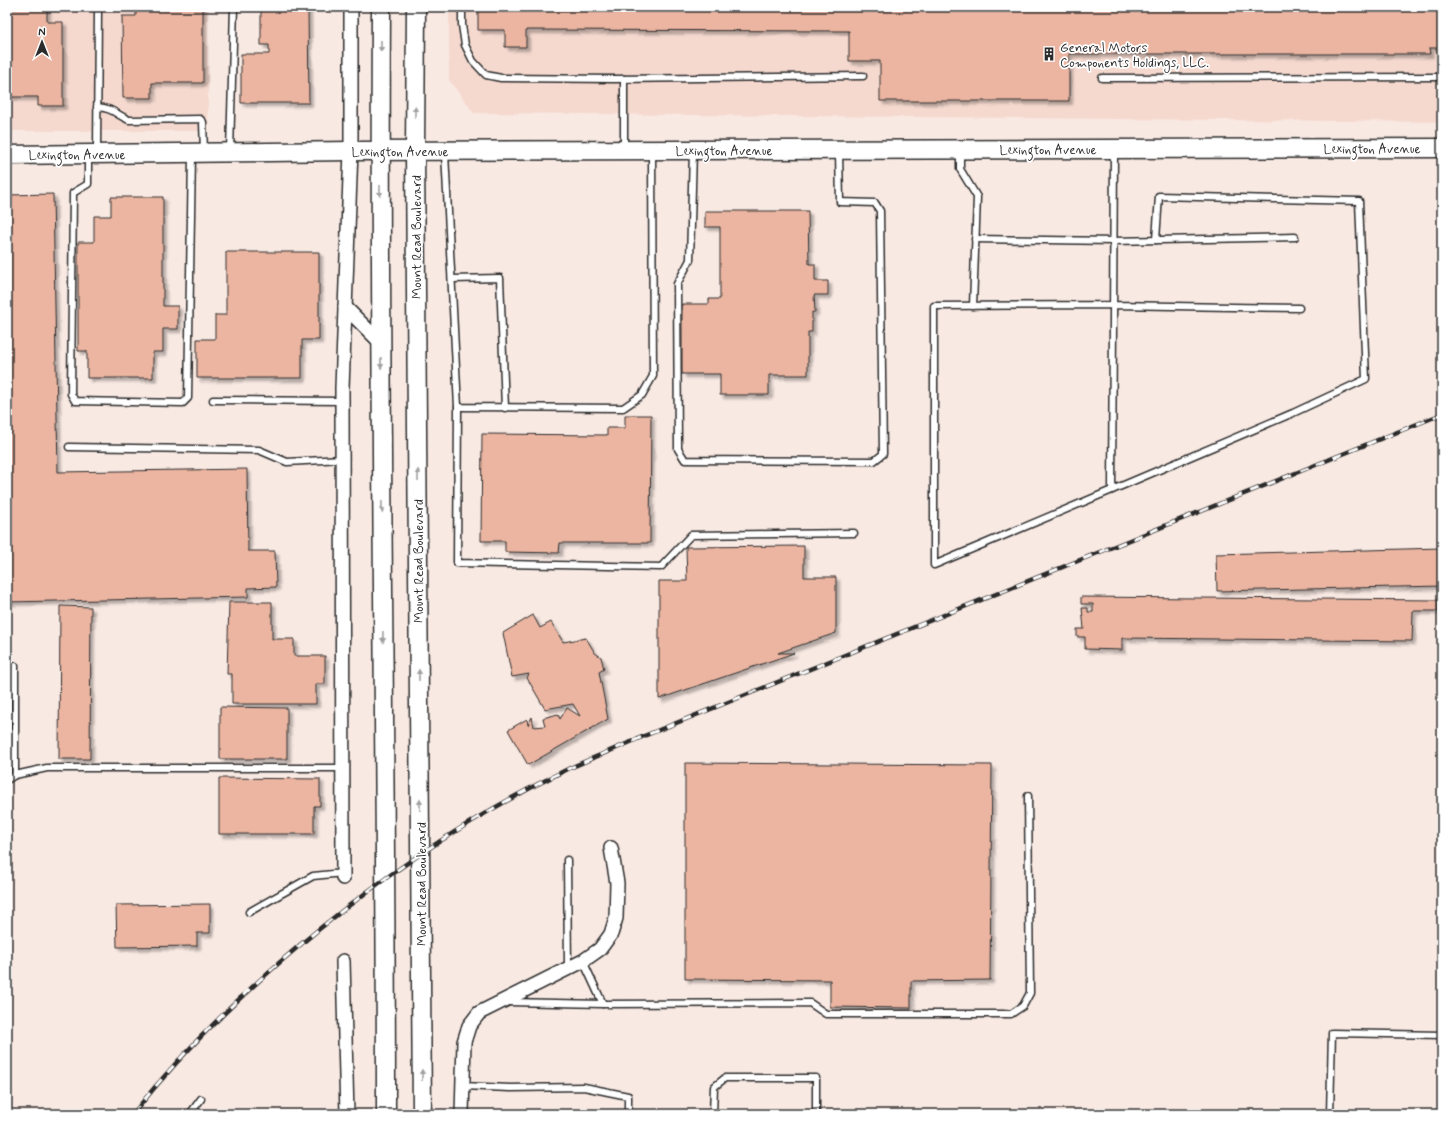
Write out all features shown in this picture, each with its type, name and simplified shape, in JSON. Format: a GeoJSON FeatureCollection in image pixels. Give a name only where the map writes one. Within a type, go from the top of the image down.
{"type":"FeatureCollection","features":[{"type":"Feature","properties":{"kind":"main road"},"geometry":{"type":"LineString","coordinates":[[381,7],[380,342],[386,898],[386,1114]]}},
{"type":"Feature","properties":{"kind":"main road","name":"Mount Read Boulevard"},"geometry":{"type":"LineString","coordinates":[[416,7],[415,151],[422,1114]]}},
{"type":"Feature","properties":{"kind":"main road","name":"Lexington Avenue"},"geometry":{"type":"LineString","coordinates":[[7,155],[351,151],[1442,148]]}},
{"type":"Feature","properties":{"kind":"street"},"geometry":{"type":"LineString","coordinates":[[343,876],[342,401],[351,151],[351,7]]}},
{"type":"Feature","properties":{"kind":"street"},"geometry":{"type":"LineString","coordinates":[[345,308],[380,342]]}},
{"type":"Feature","properties":{"kind":"street"},"geometry":{"type":"LineString","coordinates":[[462,1114],[464,1042],[469,1026],[479,1013],[498,1002],[583,962],[600,949],[611,934],[616,918],[617,883],[611,848]]}},
{"type":"Feature","properties":{"kind":"street"},"geometry":{"type":"LineString","coordinates":[[343,960],[347,1114]]}},
{"type":"Feature","properties":{"kind":"lane"},"geometry":{"type":"LineString","coordinates":[[97,107],[114,110],[128,120],[200,119],[203,122],[198,153],[188,398],[183,404],[75,401],[71,394],[73,193],[88,184],[97,107],[98,7]]}},
{"type":"Feature","properties":{"kind":"lane"},"geometry":{"type":"LineString","coordinates":[[230,153],[234,7]]}},
{"type":"Feature","properties":{"kind":"lane"},"geometry":{"type":"LineString","coordinates":[[462,7],[462,25],[465,45],[473,61],[486,75],[501,78],[624,79],[863,76]]}},
{"type":"Feature","properties":{"kind":"lane"},"geometry":{"type":"LineString","coordinates":[[1102,78],[1442,77]]}},
{"type":"Feature","properties":{"kind":"lane"},"geometry":{"type":"LineString","coordinates":[[624,79],[624,151]]}},
{"type":"Feature","properties":{"kind":"lane"},"geometry":{"type":"LineString","coordinates":[[1112,490],[1114,149]]}},
{"type":"Feature","properties":{"kind":"lane"},"geometry":{"type":"LineString","coordinates":[[458,407],[623,408],[642,395],[653,376],[652,150]]}},
{"type":"Feature","properties":{"kind":"lane"},"geometry":{"type":"LineString","coordinates":[[694,150],[690,260],[677,284],[678,449],[685,460],[874,461],[883,454],[880,211],[875,203],[840,202],[840,150]]}},
{"type":"Feature","properties":{"kind":"lane"},"geometry":{"type":"LineString","coordinates":[[960,150],[960,169],[977,197],[972,306]]}},
{"type":"Feature","properties":{"kind":"lane"},"geometry":{"type":"LineString","coordinates":[[445,151],[458,407],[457,563],[661,567],[691,535],[854,533]]}},
{"type":"Feature","properties":{"kind":"lane"},"geometry":{"type":"LineString","coordinates":[[1156,240],[1159,196],[1359,201],[1366,379],[1293,413],[934,565],[934,306],[1113,305],[1299,308]]}},
{"type":"Feature","properties":{"kind":"lane"},"geometry":{"type":"LineString","coordinates":[[975,239],[1114,241],[1294,237]]}},
{"type":"Feature","properties":{"kind":"lane"},"geometry":{"type":"LineString","coordinates":[[452,279],[500,278],[506,408]]}},
{"type":"Feature","properties":{"kind":"lane"},"geometry":{"type":"LineString","coordinates":[[213,400],[342,401]]}},
{"type":"Feature","properties":{"kind":"lane"},"geometry":{"type":"LineString","coordinates":[[70,447],[259,450],[287,462],[342,459]]}},
{"type":"Feature","properties":{"kind":"lane"},"geometry":{"type":"LineString","coordinates":[[15,666],[15,776]]}},
{"type":"Feature","properties":{"kind":"lane"},"geometry":{"type":"LineString","coordinates":[[7,780],[15,776],[47,768],[343,768]]}},
{"type":"Feature","properties":{"kind":"lane"},"geometry":{"type":"LineString","coordinates":[[498,1002],[603,1004],[810,1003],[826,1014],[1011,1014],[1023,1006],[1030,993],[1028,796]]}},
{"type":"Feature","properties":{"kind":"lane"},"geometry":{"type":"LineString","coordinates":[[567,860],[568,968]]}},
{"type":"Feature","properties":{"kind":"lane"},"geometry":{"type":"LineString","coordinates":[[249,912],[313,876],[343,876]]}},
{"type":"Feature","properties":{"kind":"lane"},"geometry":{"type":"LineString","coordinates":[[583,962],[603,1004]]}},
{"type":"Feature","properties":{"kind":"lane"},"geometry":{"type":"LineString","coordinates":[[1330,1114],[1332,1033],[1442,1035]]}},
{"type":"Feature","properties":{"kind":"lane"},"geometry":{"type":"LineString","coordinates":[[714,1114],[714,1087],[725,1078],[816,1078],[816,1114]]}},
{"type":"Feature","properties":{"kind":"lane"},"geometry":{"type":"LineString","coordinates":[[462,1086],[510,1088],[584,1087],[628,1096],[628,1114]]}},
{"type":"Feature","properties":{"kind":"lane"},"geometry":{"type":"LineString","coordinates":[[190,1114],[201,1099]]}},
{"type":"Feature","properties":{"kind":"shaded area"},"geometry":{"type":"Polygon","coordinates":[[[7,7],[208,7],[208,131],[7,131],[7,7]]]}},
{"type":"Feature","properties":{"kind":"shaded area"},"geometry":{"type":"Polygon","coordinates":[[[449,7],[1442,7],[1442,122],[474,113],[449,80],[449,7]]]}},
{"type":"Feature","properties":{"kind":"building"},"geometry":{"type":"Polygon","coordinates":[[[7,7],[47,7],[47,22],[63,22],[63,106],[38,106],[38,97],[7,97],[7,7]]]}},
{"type":"Feature","properties":{"kind":"building"},"geometry":{"type":"Polygon","coordinates":[[[136,7],[203,7],[203,83],[152,83],[152,98],[123,98],[122,16],[136,16],[136,7]]]}},
{"type":"Feature","properties":{"kind":"building"},"geometry":{"type":"Polygon","coordinates":[[[261,7],[308,7],[309,103],[241,103],[241,54],[269,54],[269,45],[261,45],[261,7]]]}},
{"type":"Feature","properties":{"kind":"building","name":"General Motors Components Holdings, LLC."},"geometry":{"type":"Polygon","coordinates":[[[478,7],[1442,7],[1442,48],[1429,48],[1430,54],[1069,54],[1069,101],[880,101],[880,61],[849,61],[849,31],[526,30],[526,47],[505,47],[505,30],[478,30],[478,7]]]}},
{"type":"Feature","properties":{"kind":"building"},"geometry":{"type":"Polygon","coordinates":[[[53,194],[58,472],[247,469],[248,551],[275,551],[276,587],[248,588],[248,597],[7,602],[7,195],[53,194]]]}},
{"type":"Feature","properties":{"kind":"building"},"geometry":{"type":"Polygon","coordinates":[[[111,197],[163,197],[163,306],[178,306],[178,329],[163,329],[163,352],[153,352],[153,378],[87,378],[87,351],[78,351],[78,242],[94,242],[94,216],[111,216],[111,197]]]}},
{"type":"Feature","properties":{"kind":"building"},"geometry":{"type":"Polygon","coordinates":[[[705,211],[808,211],[809,264],[815,264],[815,281],[828,281],[828,295],[814,295],[815,312],[812,312],[812,332],[808,332],[808,375],[769,375],[769,395],[720,395],[720,374],[682,374],[682,304],[709,304],[709,299],[720,299],[720,227],[705,227],[705,211]]]}},
{"type":"Feature","properties":{"kind":"building"},"geometry":{"type":"Polygon","coordinates":[[[226,252],[319,252],[319,340],[302,340],[302,378],[197,378],[197,339],[215,339],[215,315],[226,315],[226,252]]]}},
{"type":"Feature","properties":{"kind":"building"},"geometry":{"type":"Polygon","coordinates":[[[625,415],[651,415],[650,543],[560,543],[559,553],[505,552],[505,541],[481,541],[482,434],[607,435],[607,428],[625,428],[625,415]]]}},
{"type":"Feature","properties":{"kind":"building"},"geometry":{"type":"Polygon","coordinates":[[[804,546],[804,577],[836,577],[836,633],[778,653],[794,653],[659,699],[659,581],[687,581],[686,547],[804,546]]]}},
{"type":"Feature","properties":{"kind":"building"},"geometry":{"type":"Polygon","coordinates":[[[1442,548],[1442,586],[1217,591],[1216,554],[1442,548]]]}},
{"type":"Feature","properties":{"kind":"building"},"geometry":{"type":"Polygon","coordinates":[[[1081,597],[1438,600],[1438,611],[1413,611],[1412,641],[1122,638],[1122,650],[1085,649],[1085,637],[1077,637],[1077,629],[1084,629],[1082,608],[1088,608],[1088,612],[1093,612],[1093,604],[1081,604],[1081,597]]]}},
{"type":"Feature","properties":{"kind":"building"},"geometry":{"type":"Polygon","coordinates":[[[229,602],[272,602],[272,639],[294,639],[294,656],[325,656],[325,684],[316,684],[316,704],[232,704],[232,674],[227,674],[229,602]]]}},
{"type":"Feature","properties":{"kind":"building"},"geometry":{"type":"Polygon","coordinates":[[[60,606],[91,607],[90,759],[59,759],[60,606]]]}},
{"type":"Feature","properties":{"kind":"building"},"geometry":{"type":"Polygon","coordinates":[[[533,615],[540,628],[551,622],[563,642],[586,638],[595,653],[601,657],[604,669],[599,672],[608,719],[528,765],[508,730],[527,719],[528,725],[532,717],[534,727],[545,726],[543,718],[558,714],[560,719],[567,708],[580,716],[573,704],[545,709],[527,678],[529,674],[512,677],[503,633],[533,615]]]}},
{"type":"Feature","properties":{"kind":"building"},"geometry":{"type":"Polygon","coordinates":[[[220,707],[287,708],[287,759],[220,759],[220,707]]]}},
{"type":"Feature","properties":{"kind":"building"},"geometry":{"type":"Polygon","coordinates":[[[685,763],[992,765],[990,980],[911,981],[911,1008],[830,1007],[830,980],[685,979],[685,763]]]}},
{"type":"Feature","properties":{"kind":"building"},"geometry":{"type":"Polygon","coordinates":[[[219,778],[320,779],[320,806],[314,806],[314,834],[219,834],[219,778]]]}},
{"type":"Feature","properties":{"kind":"building"},"geometry":{"type":"Polygon","coordinates":[[[210,904],[210,933],[197,933],[197,946],[117,947],[116,905],[210,904]]]}},
{"type":"Feature","properties":{"kind":"building"},"geometry":{"type":"Polygon","coordinates":[[[301,1113],[301,1114],[207,1114],[301,1113]]]}},
{"type":"Feature","properties":{"kind":"railway"},"geometry":{"type":"LineString","coordinates":[[133,1114],[175,1064],[244,994],[318,930],[408,862],[471,822],[537,785],[570,768],[644,736],[1442,414]]}},
{"type":"Feature","properties":{"kind":"place","name":"General Motors Components Holdings, LLC."},"geometry":{"type":"Point","coordinates":[1049,54]}}]}
